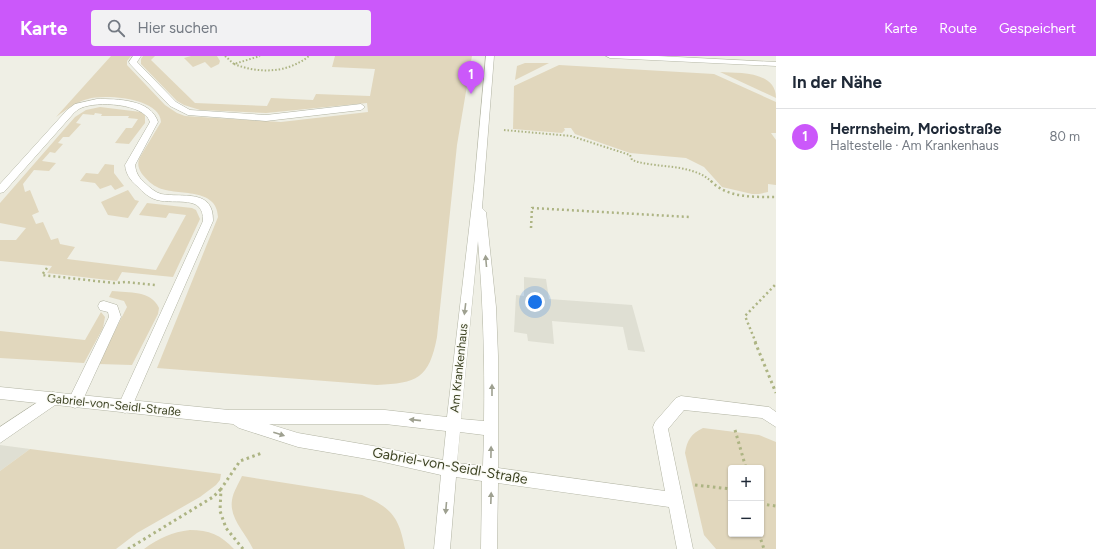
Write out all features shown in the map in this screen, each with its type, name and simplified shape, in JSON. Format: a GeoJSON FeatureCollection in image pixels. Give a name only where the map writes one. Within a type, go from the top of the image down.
{"type":"FeatureCollection","features":[{"type":"Feature","properties":{"kind":"street"},"geometry":{"type":"LineString","coordinates":[[138,56],[133,62],[172,104],[188,112],[266,118],[361,108]]}},
{"type":"Feature","properties":{"kind":"street","name":"Am Krankenhaus"},"geometry":{"type":"LineString","coordinates":[[442,549],[460,352],[479,187],[490,56]]}},
{"type":"Feature","properties":{"kind":"street"},"geometry":{"type":"LineString","coordinates":[[610,56],[776,64]]}},
{"type":"Feature","properties":{"kind":"street"},"geometry":{"type":"LineString","coordinates":[[0,190],[70,112],[78,106],[97,102],[138,106],[152,116],[154,122],[130,165],[130,170],[136,180],[151,194],[159,197],[191,200],[202,203],[208,207],[210,213],[208,221],[125,406]]}},
{"type":"Feature","properties":{"kind":"street","name":"Am Krankenhaus"},"geometry":{"type":"LineString","coordinates":[[479,187],[490,307],[492,429],[489,549]]}},
{"type":"Feature","properties":{"kind":"street"},"geometry":{"type":"LineString","coordinates":[[75,401],[115,317],[113,309],[104,306]]}},
{"type":"Feature","properties":{"kind":"street","name":"Gabriel-von-Seidl-Straße"},"geometry":{"type":"LineString","coordinates":[[0,393],[229,417],[385,417],[492,429]]}},
{"type":"Feature","properties":{"kind":"street"},"geometry":{"type":"LineString","coordinates":[[0,436],[53,398]]}},
{"type":"Feature","properties":{"kind":"street"},"geometry":{"type":"LineString","coordinates":[[685,549],[660,427],[681,403],[764,412],[776,420]]}},
{"type":"Feature","properties":{"kind":"street","name":"Gabriel-von-Seidl-Straße"},"geometry":{"type":"LineString","coordinates":[[229,417],[298,440],[379,454],[449,469],[674,500]]}},
{"type":"Feature","properties":{"kind":"path"},"geometry":{"type":"LineString","coordinates":[[225,56],[234,64],[247,68],[284,70],[296,66],[309,56]]}},
{"type":"Feature","properties":{"kind":"path"},"geometry":{"type":"LineString","coordinates":[[234,64],[260,56]]}},
{"type":"Feature","properties":{"kind":"path"},"geometry":{"type":"LineString","coordinates":[[483,127],[571,136],[630,155],[632,160],[638,163],[676,167],[703,175],[710,179],[716,188],[722,191],[758,197],[776,197]]}},
{"type":"Feature","properties":{"kind":"path"},"geometry":{"type":"LineString","coordinates":[[531,228],[532,208],[689,217]]}},
{"type":"Feature","properties":{"kind":"path"},"geometry":{"type":"LineString","coordinates":[[47,268],[42,275],[179,288]]}},
{"type":"Feature","properties":{"kind":"path"},"geometry":{"type":"LineString","coordinates":[[776,284],[745,316],[776,393]]}},
{"type":"Feature","properties":{"kind":"path"},"geometry":{"type":"LineString","coordinates":[[729,409],[745,465]]}},
{"type":"Feature","properties":{"kind":"path"},"geometry":{"type":"LineString","coordinates":[[128,549],[213,497],[221,489],[240,461],[298,440]]}},
{"type":"Feature","properties":{"kind":"path"},"geometry":{"type":"LineString","coordinates":[[671,482],[728,489]]}},
{"type":"Feature","properties":{"kind":"path"},"geometry":{"type":"LineString","coordinates":[[221,489],[220,511],[226,528],[243,549]]}},
{"type":"Feature","properties":{"kind":"path"},"geometry":{"type":"LineString","coordinates":[[764,504],[776,506]]}},
{"type":"Feature","properties":{"kind":"path"},"geometry":{"type":"LineString","coordinates":[[760,537],[764,549]]}},
{"type":"Feature","properties":{"kind":"shaded area"},"geometry":{"type":"Polygon","coordinates":[[[111,56],[131,56],[127,61],[127,65],[165,105],[177,113],[185,116],[281,122],[368,112],[367,103],[266,113],[200,110],[177,101],[141,64],[141,59],[143,56],[155,56],[151,60],[195,103],[267,106],[271,98],[313,100],[316,94],[370,96],[375,69],[332,67],[335,56],[472,56],[457,145],[437,337],[430,362],[419,376],[402,383],[377,385],[157,368],[218,217],[216,207],[211,201],[195,194],[159,188],[150,182],[141,172],[138,166],[138,161],[161,122],[158,114],[152,108],[142,103],[130,100],[106,97],[88,99],[79,102],[56,117],[111,56]]]}},
{"type":"Feature","properties":{"kind":"shaded area"},"geometry":{"type":"Polygon","coordinates":[[[191,56],[217,56],[220,61],[219,64],[211,68],[205,62],[193,67],[184,58],[191,56]]]}},
{"type":"Feature","properties":{"kind":"shaded area"},"geometry":{"type":"Polygon","coordinates":[[[525,63],[549,63],[515,80],[517,66],[525,63]]]}},
{"type":"Feature","properties":{"kind":"shaded area"},"geometry":{"type":"Polygon","coordinates":[[[559,65],[714,74],[776,102],[776,133],[771,133],[776,140],[776,185],[768,184],[768,192],[752,194],[722,187],[704,167],[686,158],[630,153],[575,134],[571,128],[564,128],[565,130],[562,133],[513,129],[514,86],[559,65]]]}},
{"type":"Feature","properties":{"kind":"shaded area"},"geometry":{"type":"Polygon","coordinates":[[[720,72],[755,75],[763,78],[770,83],[774,89],[776,98],[720,72]]]}},
{"type":"Feature","properties":{"kind":"shaded area"},"geometry":{"type":"Polygon","coordinates":[[[100,107],[141,112],[145,115],[145,123],[129,144],[115,143],[126,128],[132,128],[138,119],[128,118],[129,116],[101,116],[102,114],[95,113],[94,115],[83,114],[76,123],[81,124],[69,137],[63,137],[58,143],[63,144],[55,153],[50,152],[42,161],[56,163],[49,171],[34,170],[23,184],[25,192],[30,190],[39,212],[32,215],[36,224],[43,222],[51,240],[58,238],[60,244],[75,247],[67,259],[156,270],[186,215],[169,213],[166,218],[139,215],[147,203],[192,208],[196,210],[200,219],[173,277],[122,272],[117,281],[47,273],[52,266],[0,261],[0,240],[16,240],[26,228],[0,223],[0,203],[75,117],[86,110],[100,107]]]}},
{"type":"Feature","properties":{"kind":"shaded area"},"geometry":{"type":"Polygon","coordinates":[[[105,164],[114,165],[114,173],[124,186],[115,190],[111,185],[100,189],[95,183],[80,181],[86,173],[98,174],[105,164]]]}},
{"type":"Feature","properties":{"kind":"shaded area"},"geometry":{"type":"Polygon","coordinates":[[[128,190],[135,200],[139,201],[128,218],[108,215],[101,202],[128,190]]]}},
{"type":"Feature","properties":{"kind":"shaded area"},"geometry":{"type":"Polygon","coordinates":[[[524,277],[546,279],[549,299],[632,305],[645,352],[628,350],[623,327],[552,321],[554,344],[528,341],[527,334],[514,332],[516,295],[524,296],[524,277]]]}},
{"type":"Feature","properties":{"kind":"shaded area"},"geometry":{"type":"Polygon","coordinates":[[[112,291],[145,295],[151,298],[159,308],[158,314],[132,365],[98,364],[127,307],[124,301],[109,297],[112,291]]]}},
{"type":"Feature","properties":{"kind":"shaded area"},"geometry":{"type":"Polygon","coordinates":[[[101,312],[105,317],[103,328],[84,363],[0,358],[0,331],[85,340],[101,312]]]}},
{"type":"Feature","properties":{"kind":"shaded area"},"geometry":{"type":"Polygon","coordinates":[[[703,428],[759,435],[776,442],[776,549],[716,549],[704,535],[685,453],[687,444],[693,435],[703,428]]]}},
{"type":"Feature","properties":{"kind":"shaded area"},"geometry":{"type":"Polygon","coordinates":[[[0,445],[30,449],[0,471],[0,445]]]}},
{"type":"Feature","properties":{"kind":"shaded area"},"geometry":{"type":"Polygon","coordinates":[[[30,449],[221,474],[220,480],[216,485],[200,497],[137,533],[116,549],[0,549],[0,471],[30,449]]]}},
{"type":"Feature","properties":{"kind":"shaded area"},"geometry":{"type":"Polygon","coordinates":[[[242,476],[362,495],[381,504],[397,521],[405,549],[253,549],[235,520],[232,507],[232,500],[242,476]]]}},
{"type":"Feature","properties":{"kind":"shaded area"},"geometry":{"type":"Polygon","coordinates":[[[190,530],[214,534],[234,549],[144,549],[166,536],[177,532],[190,530]]]}},
{"type":"Feature","properties":{"kind":"place","name":"Herrnsheim, Moriostraße"},"geometry":{"type":"Point","coordinates":[471,94]}}]}
